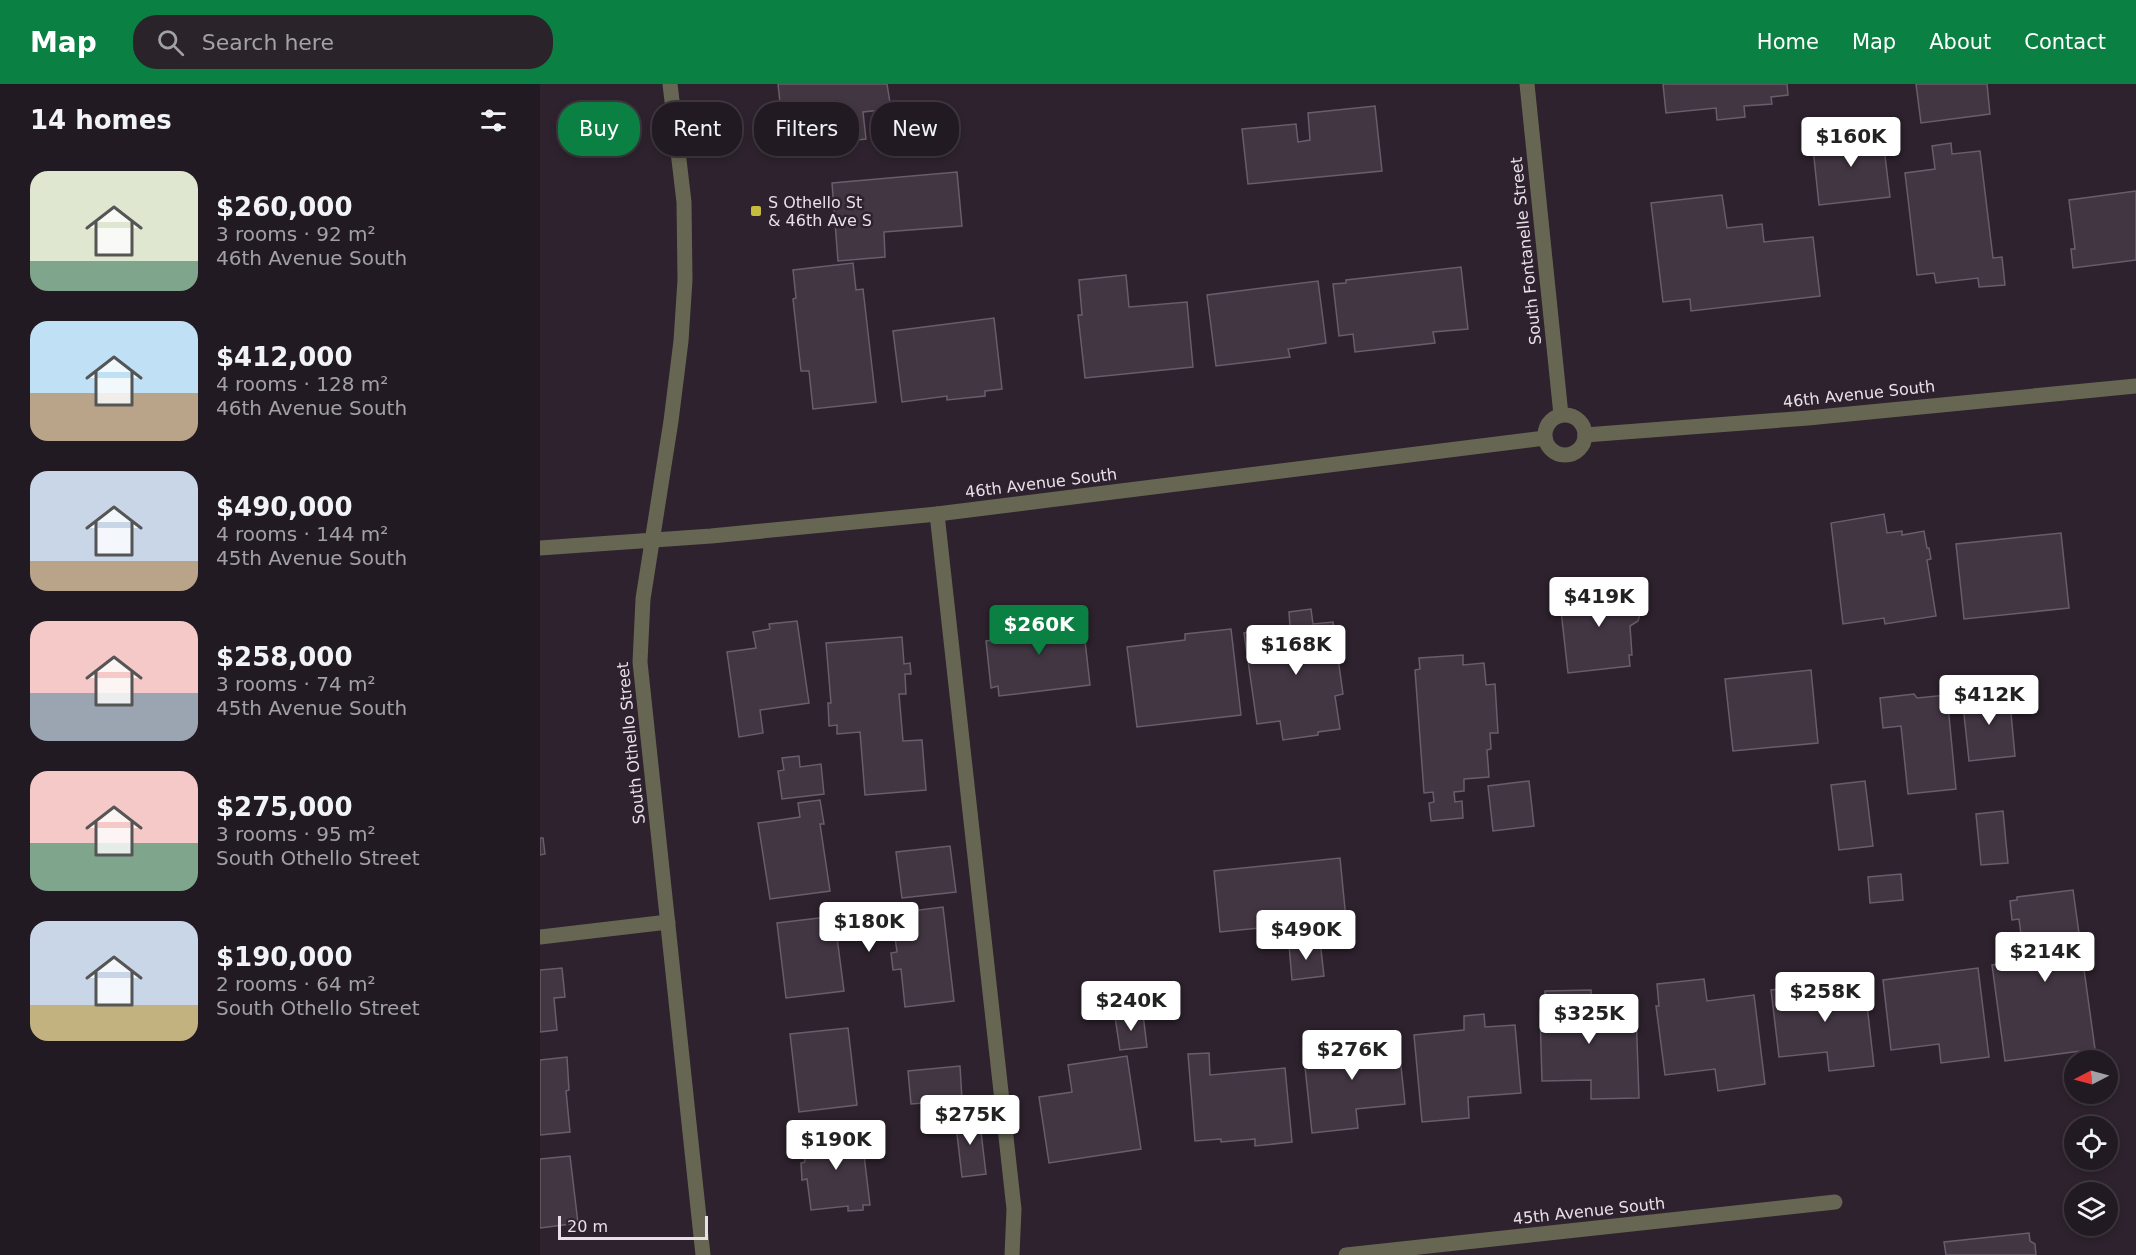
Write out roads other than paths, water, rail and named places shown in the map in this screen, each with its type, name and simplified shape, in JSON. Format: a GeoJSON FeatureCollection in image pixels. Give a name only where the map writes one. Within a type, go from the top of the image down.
{"type":"FeatureCollection","features":[{"type":"Feature","properties":{"kind":"street","name":"South Othello Street"},"geometry":{"type":"LineString","coordinates":[[670,84],[684,202],[685,280],[681,341],[671,421],[643,599],[640,662],[703,1255]]}},
{"type":"Feature","properties":{"kind":"street","name":"South Fontanelle Street"},"geometry":{"type":"LineString","coordinates":[[1527,84],[1561,415]]}},
{"type":"Feature","properties":{"kind":"street","name":"46th Avenue South"},"geometry":{"type":"LineString","coordinates":[[1585,435],[1808,417],[2136,386]]}},
{"type":"Feature","properties":{"kind":"street"},"geometry":{"type":"LineString","coordinates":[[1561,415],[1571,415],[1576,418],[1584,429],[1585,435],[1577,451],[1564,454],[1552,450],[1545,438],[1547,425],[1561,415]]}},
{"type":"Feature","properties":{"kind":"street","name":"46th Avenue South"},"geometry":{"type":"LineString","coordinates":[[540,548],[937,514],[1545,438]]}},
{"type":"Feature","properties":{"kind":"street"},"geometry":{"type":"LineString","coordinates":[[937,514],[1014,1209],[1012,1255]]}},
{"type":"Feature","properties":{"kind":"street"},"geometry":{"type":"LineString","coordinates":[[540,937],[668,922]]}},
{"type":"Feature","properties":{"kind":"street","name":"45th Avenue South"},"geometry":{"type":"LineString","coordinates":[[1346,1255],[1835,1202]]}},
{"type":"Feature","properties":{"kind":"place","name":"S Othello St & 46th Ave S"},"geometry":{"type":"Point","coordinates":[756,211]}}]}
